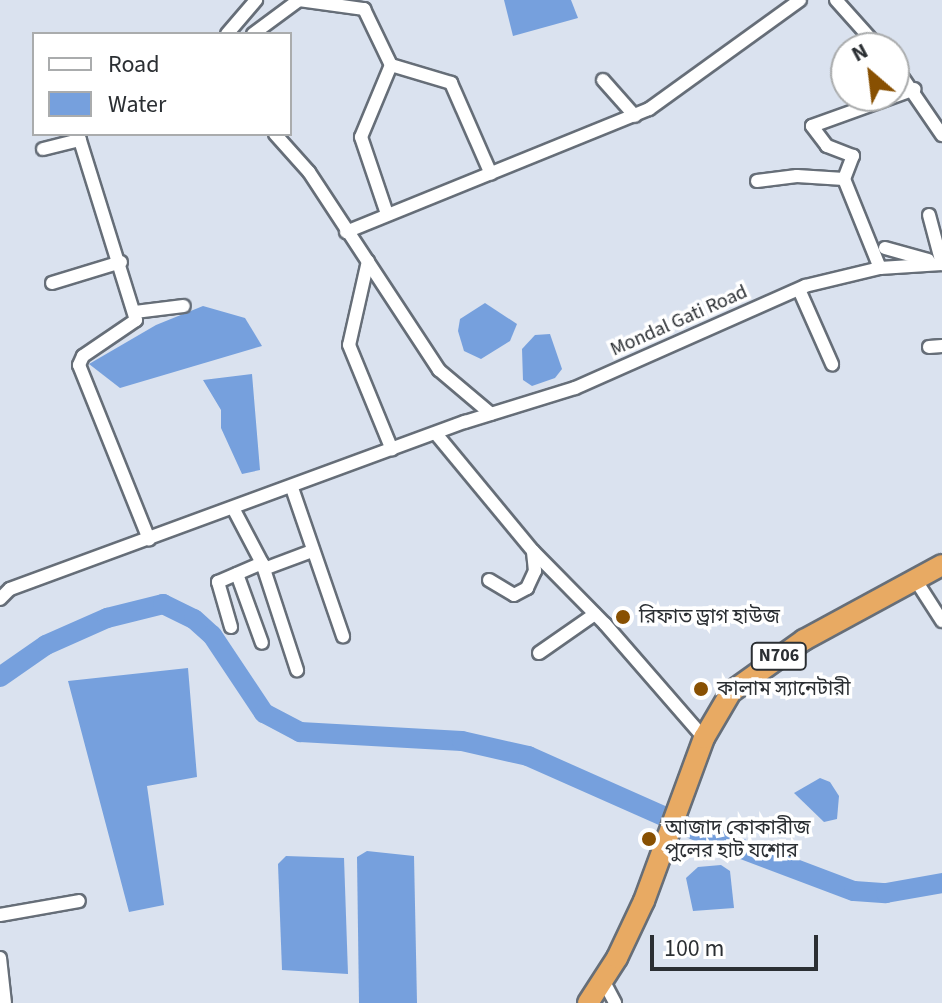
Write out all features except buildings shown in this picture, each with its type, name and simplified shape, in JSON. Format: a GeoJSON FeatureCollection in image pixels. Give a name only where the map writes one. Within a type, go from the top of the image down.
{"type":"FeatureCollection","features":[{"type":"Feature","properties":{"kind":"highway","name":"N706"},"geometry":{"type":"LineString","coordinates":[[588,1003],[603,980],[667,843],[704,738],[743,681],[942,565]]}},
{"type":"Feature","properties":{"kind":"street"},"geometry":{"type":"LineString","coordinates":[[229,32],[256,0]]}},
{"type":"Feature","properties":{"kind":"street"},"geometry":{"type":"LineString","coordinates":[[256,32],[299,0],[367,4],[391,65],[361,137],[387,214]]}},
{"type":"Feature","properties":{"kind":"street"},"geometry":{"type":"LineString","coordinates":[[346,232],[635,116],[750,40],[800,0]]}},
{"type":"Feature","properties":{"kind":"street"},"geometry":{"type":"LineString","coordinates":[[836,0],[865,32]]}},
{"type":"Feature","properties":{"kind":"street"},"geometry":{"type":"LineString","coordinates":[[391,65],[451,83],[491,174]]}},
{"type":"Feature","properties":{"kind":"street"},"geometry":{"type":"LineString","coordinates":[[603,80],[635,116]]}},
{"type":"Feature","properties":{"kind":"street"},"geometry":{"type":"LineString","coordinates":[[910,83],[942,135]]}},
{"type":"Feature","properties":{"kind":"street"},"geometry":{"type":"LineString","coordinates":[[880,268],[844,179],[853,156],[827,146],[812,126],[915,89]]}},
{"type":"Feature","properties":{"kind":"street"},"geometry":{"type":"LineString","coordinates":[[277,136],[309,172],[439,370],[491,414]]}},
{"type":"Feature","properties":{"kind":"street"},"geometry":{"type":"LineString","coordinates":[[43,149],[79,137],[135,312],[136,320],[83,356],[79,365],[149,539]]}},
{"type":"Feature","properties":{"kind":"street"},"geometry":{"type":"LineString","coordinates":[[757,181],[797,176],[844,179]]}},
{"type":"Feature","properties":{"kind":"street"},"geometry":{"type":"LineString","coordinates":[[929,215],[942,264]]}},
{"type":"Feature","properties":{"kind":"street"},"geometry":{"type":"LineString","coordinates":[[880,268],[886,243],[942,264]]}},
{"type":"Feature","properties":{"kind":"street"},"geometry":{"type":"LineString","coordinates":[[368,261],[349,345],[358,377],[392,450]]}},
{"type":"Feature","properties":{"kind":"street"},"geometry":{"type":"LineString","coordinates":[[52,283],[121,262]]}},
{"type":"Feature","properties":{"kind":"street","name":"Mondal Gati Road"},"geometry":{"type":"LineString","coordinates":[[0,599],[10,589],[491,414],[601,378],[805,286],[880,268],[942,264]]}},
{"type":"Feature","properties":{"kind":"street"},"geometry":{"type":"LineString","coordinates":[[801,294],[832,364]]}},
{"type":"Feature","properties":{"kind":"street"},"geometry":{"type":"LineString","coordinates":[[135,312],[184,306]]}},
{"type":"Feature","properties":{"kind":"street"},"geometry":{"type":"LineString","coordinates":[[437,435],[533,551],[595,614],[704,738]]}},
{"type":"Feature","properties":{"kind":"street"},"geometry":{"type":"LineString","coordinates":[[292,488],[343,636]]}},
{"type":"Feature","properties":{"kind":"street"},"geometry":{"type":"LineString","coordinates":[[233,508],[263,566],[297,670]]}},
{"type":"Feature","properties":{"kind":"street"},"geometry":{"type":"LineString","coordinates":[[231,627],[218,582],[312,551]]}},
{"type":"Feature","properties":{"kind":"street"},"geometry":{"type":"LineString","coordinates":[[489,580],[514,595],[527,588],[535,571],[533,551]]}},
{"type":"Feature","properties":{"kind":"street"},"geometry":{"type":"LineString","coordinates":[[237,574],[262,643]]}},
{"type":"Feature","properties":{"kind":"street"},"geometry":{"type":"LineString","coordinates":[[915,579],[942,621]]}},
{"type":"Feature","properties":{"kind":"street"},"geometry":{"type":"LineString","coordinates":[[539,653],[595,614]]}},
{"type":"Feature","properties":{"kind":"street"},"geometry":{"type":"LineString","coordinates":[[0,915],[79,901]]}},
{"type":"Feature","properties":{"kind":"street"},"geometry":{"type":"LineString","coordinates":[[0,958],[5,1003]]}},
{"type":"Feature","properties":{"kind":"street"},"geometry":{"type":"LineString","coordinates":[[603,980],[615,1003]]}},
{"type":"Feature","properties":{"kind":"water"},"geometry":{"type":"Polygon","coordinates":[[[504,0],[571,0],[578,18],[513,36],[504,0]]]}},
{"type":"Feature","properties":{"kind":"water"},"geometry":{"type":"Polygon","coordinates":[[[485,303],[517,324],[510,341],[481,359],[464,351],[458,331],[460,319],[485,303]]]}},
{"type":"Feature","properties":{"kind":"water"},"geometry":{"type":"Polygon","coordinates":[[[203,306],[245,318],[262,346],[120,388],[89,364],[156,325],[203,306]]]}},
{"type":"Feature","properties":{"kind":"water"},"geometry":{"type":"Polygon","coordinates":[[[550,334],[562,369],[555,378],[532,386],[523,380],[522,349],[535,335],[550,334]]]}},
{"type":"Feature","properties":{"kind":"water"},"geometry":{"type":"Polygon","coordinates":[[[252,374],[260,470],[242,474],[221,428],[221,410],[203,380],[252,374]]]}},
{"type":"Feature","properties":{"kind":"water"},"geometry":{"type":"Polygon","coordinates":[[[188,668],[197,777],[147,786],[164,905],[129,912],[68,681],[188,668]]]}},
{"type":"Feature","properties":{"kind":"water"},"geometry":{"type":"Polygon","coordinates":[[[820,778],[830,782],[839,796],[837,819],[824,822],[794,793],[820,778]]]}},
{"type":"Feature","properties":{"kind":"water"},"geometry":{"type":"Polygon","coordinates":[[[367,851],[414,856],[417,1003],[359,1003],[357,857],[367,851]]]}},
{"type":"Feature","properties":{"kind":"water"},"geometry":{"type":"Polygon","coordinates":[[[286,856],[344,858],[348,974],[282,970],[278,864],[286,856]]]}},
{"type":"Feature","properties":{"kind":"water"},"geometry":{"type":"Polygon","coordinates":[[[721,865],[730,871],[734,908],[693,911],[686,878],[698,867],[721,865]]]}},
{"type":"Feature","properties":{"kind":"waterway"},"geometry":{"type":"LineString","coordinates":[[0,677],[46,645],[107,618],[163,604],[194,619],[212,635],[264,713],[300,732],[462,741],[528,756],[718,840],[854,891],[886,893],[942,883]]}},
{"type":"Feature","properties":{"kind":"place","name":"রিফাত ড্রাগ হাউজ"},"geometry":{"type":"Point","coordinates":[623,617]}},
{"type":"Feature","properties":{"kind":"place","name":"কালাম স্যানেটারী"},"geometry":{"type":"Point","coordinates":[701,689]}},
{"type":"Feature","properties":{"kind":"place","name":"আজাদ কোকারীজ পুলের হাট যশোর"},"geometry":{"type":"Point","coordinates":[649,839]}}]}
